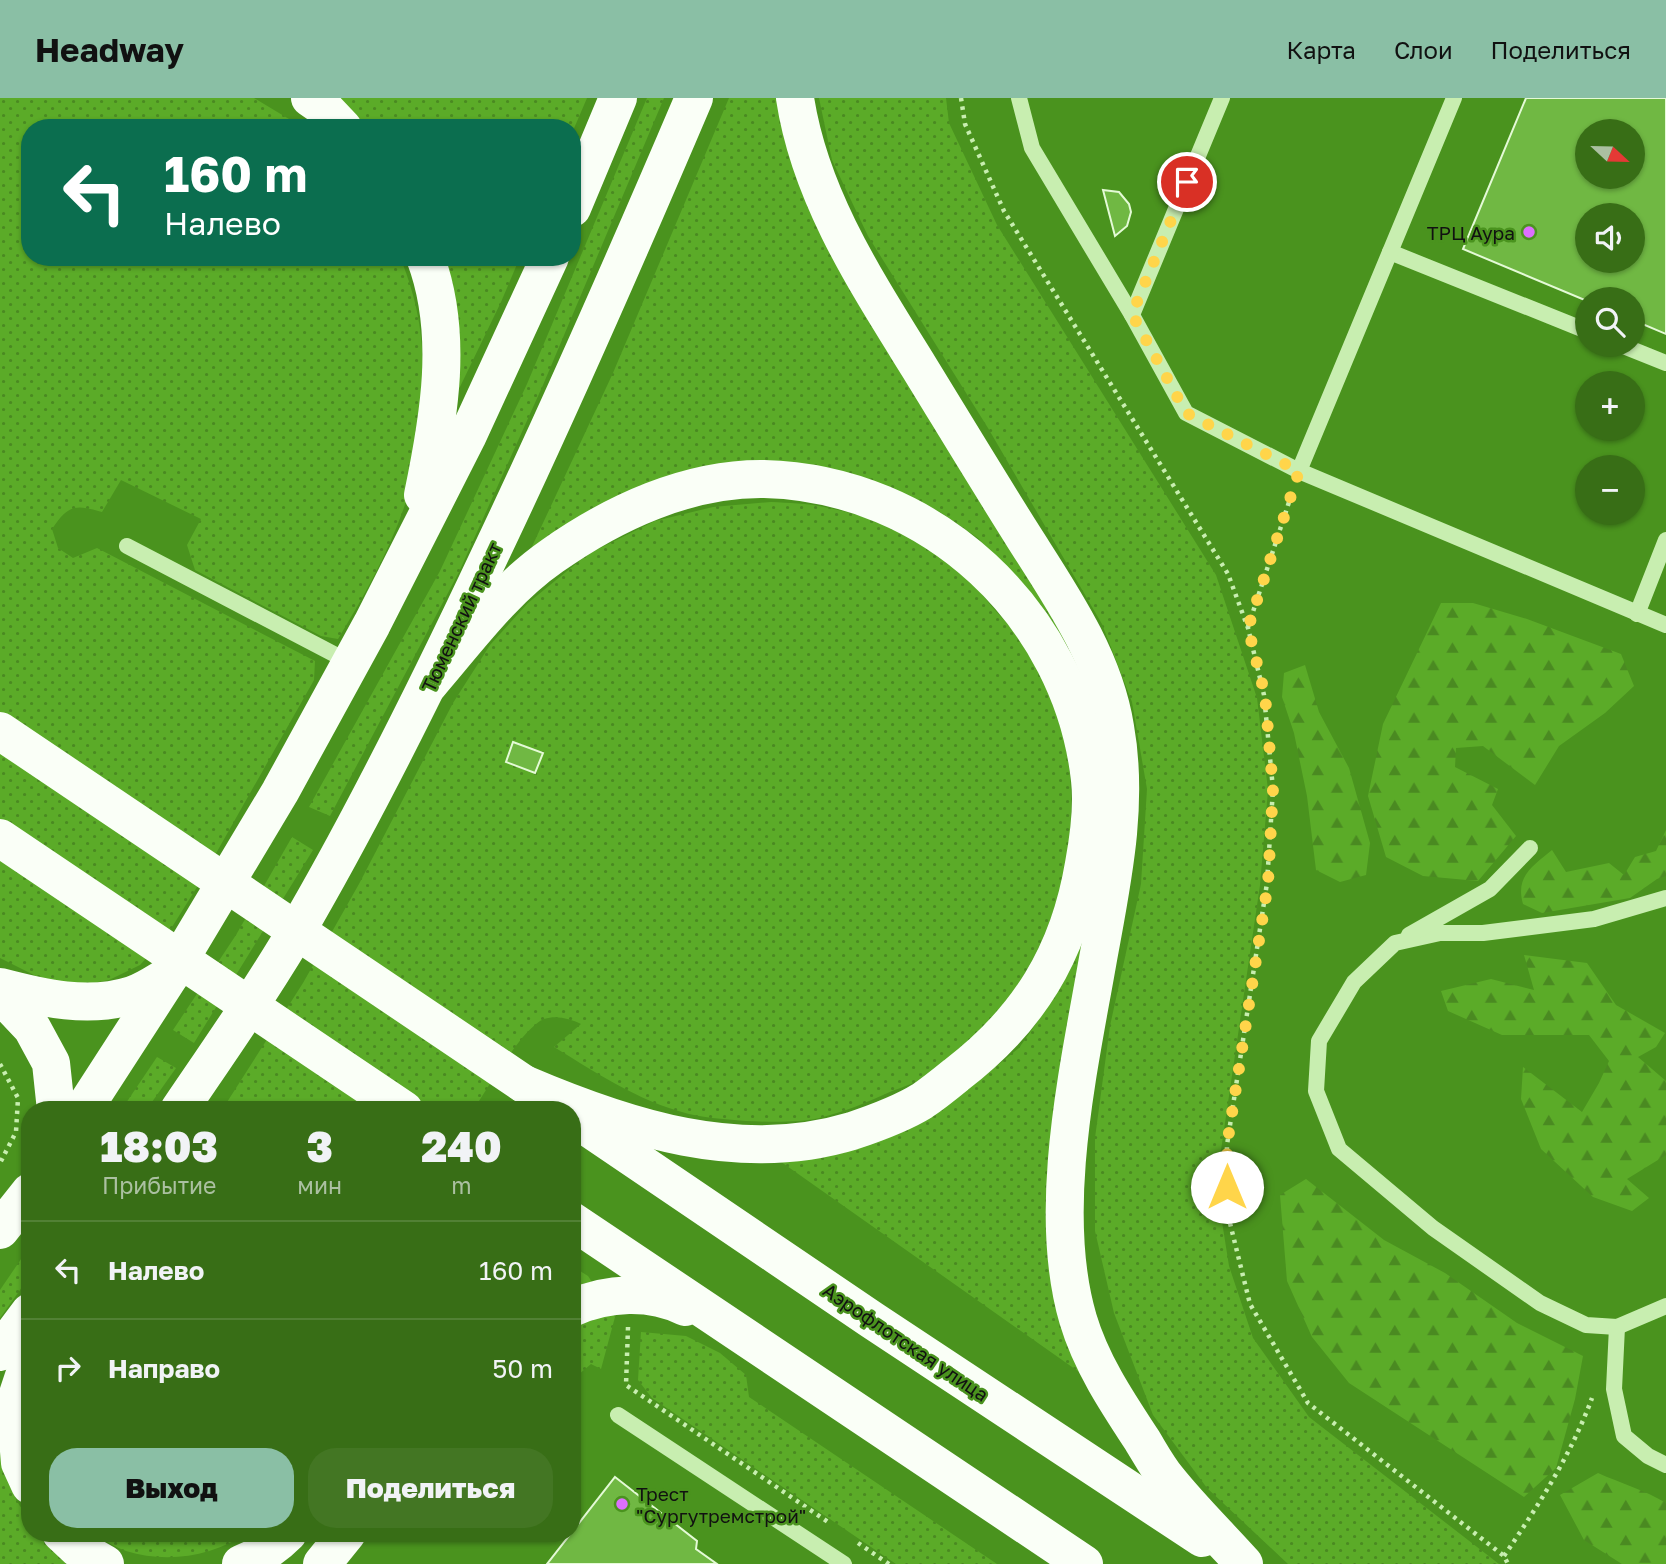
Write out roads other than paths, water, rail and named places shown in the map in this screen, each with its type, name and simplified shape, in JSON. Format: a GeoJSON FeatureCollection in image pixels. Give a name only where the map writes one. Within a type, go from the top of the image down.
{"type":"FeatureCollection","features":[{"type":"Feature","properties":{"kind":"main road"},"geometry":{"type":"LineString","coordinates":[[310,98],[334,119]]}},
{"type":"Feature","properties":{"kind":"main road"},"geometry":{"type":"LineString","coordinates":[[581,186],[618,98]]}},
{"type":"Feature","properties":{"kind":"main road","name":"Тюменский тракт"},"geometry":{"type":"LineString","coordinates":[[185,1101],[245,1014],[306,915],[429,684],[564,398],[694,98]]}},
{"type":"Feature","properties":{"kind":"main road"},"geometry":{"type":"LineString","coordinates":[[795,98],[814,173],[842,238],[893,326],[1071,613],[1101,674],[1109,699],[1115,724],[1121,778],[1119,832],[1081,1056],[1069,1150],[1067,1259],[1078,1320],[1106,1385],[1167,1479],[1243,1564]]}},
{"type":"Feature","properties":{"kind":"main road"},"geometry":{"type":"LineString","coordinates":[[372,624],[423,496],[436,434],[441,343],[434,290],[427,266]]}},
{"type":"Feature","properties":{"kind":"main road"},"geometry":{"type":"LineString","coordinates":[[89,1101],[171,974],[280,792],[351,663],[467,437],[546,266]]}},
{"type":"Feature","properties":{"kind":"main road"},"geometry":{"type":"LineString","coordinates":[[429,684],[495,607],[522,580],[581,537],[633,509],[667,496],[713,484],[764,479],[827,488],[897,511],[965,552],[1007,593],[1044,642],[1059,671],[1082,741],[1090,782],[1087,847],[1072,918],[1059,953],[1025,1008],[999,1039],[921,1102],[893,1116],[832,1137],[785,1144],[739,1145],[699,1140],[633,1126],[581,1108]]}},
{"type":"Feature","properties":{"kind":"main road"},"geometry":{"type":"LineString","coordinates":[[0,731],[549,1101]]}},
{"type":"Feature","properties":{"kind":"main road"},"geometry":{"type":"LineString","coordinates":[[0,838],[391,1101]]}},
{"type":"Feature","properties":{"kind":"main road"},"geometry":{"type":"LineString","coordinates":[[0,987],[44,999],[85,1002],[132,995],[171,974]]}},
{"type":"Feature","properties":{"kind":"main road"},"geometry":{"type":"LineString","coordinates":[[0,994],[32,1028],[51,1062],[55,1101]]}},
{"type":"Feature","properties":{"kind":"main road"},"geometry":{"type":"LineString","coordinates":[[524,1084],[565,1101]]}},
{"type":"Feature","properties":{"kind":"main road","name":"Аэрофлотская улица"},"geometry":{"type":"LineString","coordinates":[[581,1123],[872,1320],[1243,1564]]}},
{"type":"Feature","properties":{"kind":"main road"},"geometry":{"type":"LineString","coordinates":[[0,1230],[21,1203]]}},
{"type":"Feature","properties":{"kind":"main road"},"geometry":{"type":"LineString","coordinates":[[581,1227],[1084,1564]]}},
{"type":"Feature","properties":{"kind":"main road"},"geometry":{"type":"LineString","coordinates":[[581,1304],[590,1300],[640,1294],[677,1303],[752,1340]]}},
{"type":"Feature","properties":{"kind":"main road"},"geometry":{"type":"LineString","coordinates":[[0,1352],[21,1324]]}},
{"type":"Feature","properties":{"kind":"main road"},"geometry":{"type":"LineString","coordinates":[[21,1385],[15,1403],[21,1465]]}},
{"type":"Feature","properties":{"kind":"main road"},"geometry":{"type":"LineString","coordinates":[[71,1542],[105,1564]]}},
{"type":"Feature","properties":{"kind":"main road"},"geometry":{"type":"LineString","coordinates":[[242,1564],[279,1542]]}},
{"type":"Feature","properties":{"kind":"main road"},"geometry":{"type":"LineString","coordinates":[[322,1564],[340,1542]]}},
{"type":"Feature","properties":{"kind":"lane"},"geometry":{"type":"LineString","coordinates":[[1018,98],[1032,148],[1132,314],[1186,413],[1299,471],[1666,625]]}},
{"type":"Feature","properties":{"kind":"lane"},"geometry":{"type":"LineString","coordinates":[[1132,314],[1222,98]]}},
{"type":"Feature","properties":{"kind":"lane"},"geometry":{"type":"LineString","coordinates":[[1299,471],[1454,98]]}},
{"type":"Feature","properties":{"kind":"lane"},"geometry":{"type":"LineString","coordinates":[[1390,252],[1575,326]]}},
{"type":"Feature","properties":{"kind":"lane"},"geometry":{"type":"LineString","coordinates":[[1645,355],[1666,363]]}},
{"type":"Feature","properties":{"kind":"lane"},"geometry":{"type":"LineString","coordinates":[[1637,614],[1666,540]]}},
{"type":"Feature","properties":{"kind":"lane"},"geometry":{"type":"LineString","coordinates":[[127,546],[351,663]]}},
{"type":"Feature","properties":{"kind":"lane"},"geometry":{"type":"LineString","coordinates":[[1530,848],[1490,889],[1395,943],[1354,982],[1319,1041],[1316,1091],[1339,1149],[1433,1228],[1540,1303],[1586,1325],[1616,1328],[1666,1306]]}},
{"type":"Feature","properties":{"kind":"lane"},"geometry":{"type":"LineString","coordinates":[[1395,943],[1440,933],[1483,933],[1594,919],[1666,898]]}},
{"type":"Feature","properties":{"kind":"lane"},"geometry":{"type":"LineString","coordinates":[[1616,1328],[1614,1389],[1625,1436],[1648,1456],[1666,1465]]}},
{"type":"Feature","properties":{"kind":"lane"},"geometry":{"type":"LineString","coordinates":[[618,1415],[844,1564]]}},
{"type":"Feature","properties":{"kind":"place","name":"ТРЦ Аура"},"geometry":{"type":"Point","coordinates":[1529,232]}},
{"type":"Feature","properties":{"kind":"place","name":"Трест \"Сургутремстрой\""},"geometry":{"type":"Point","coordinates":[622,1504]}}]}
